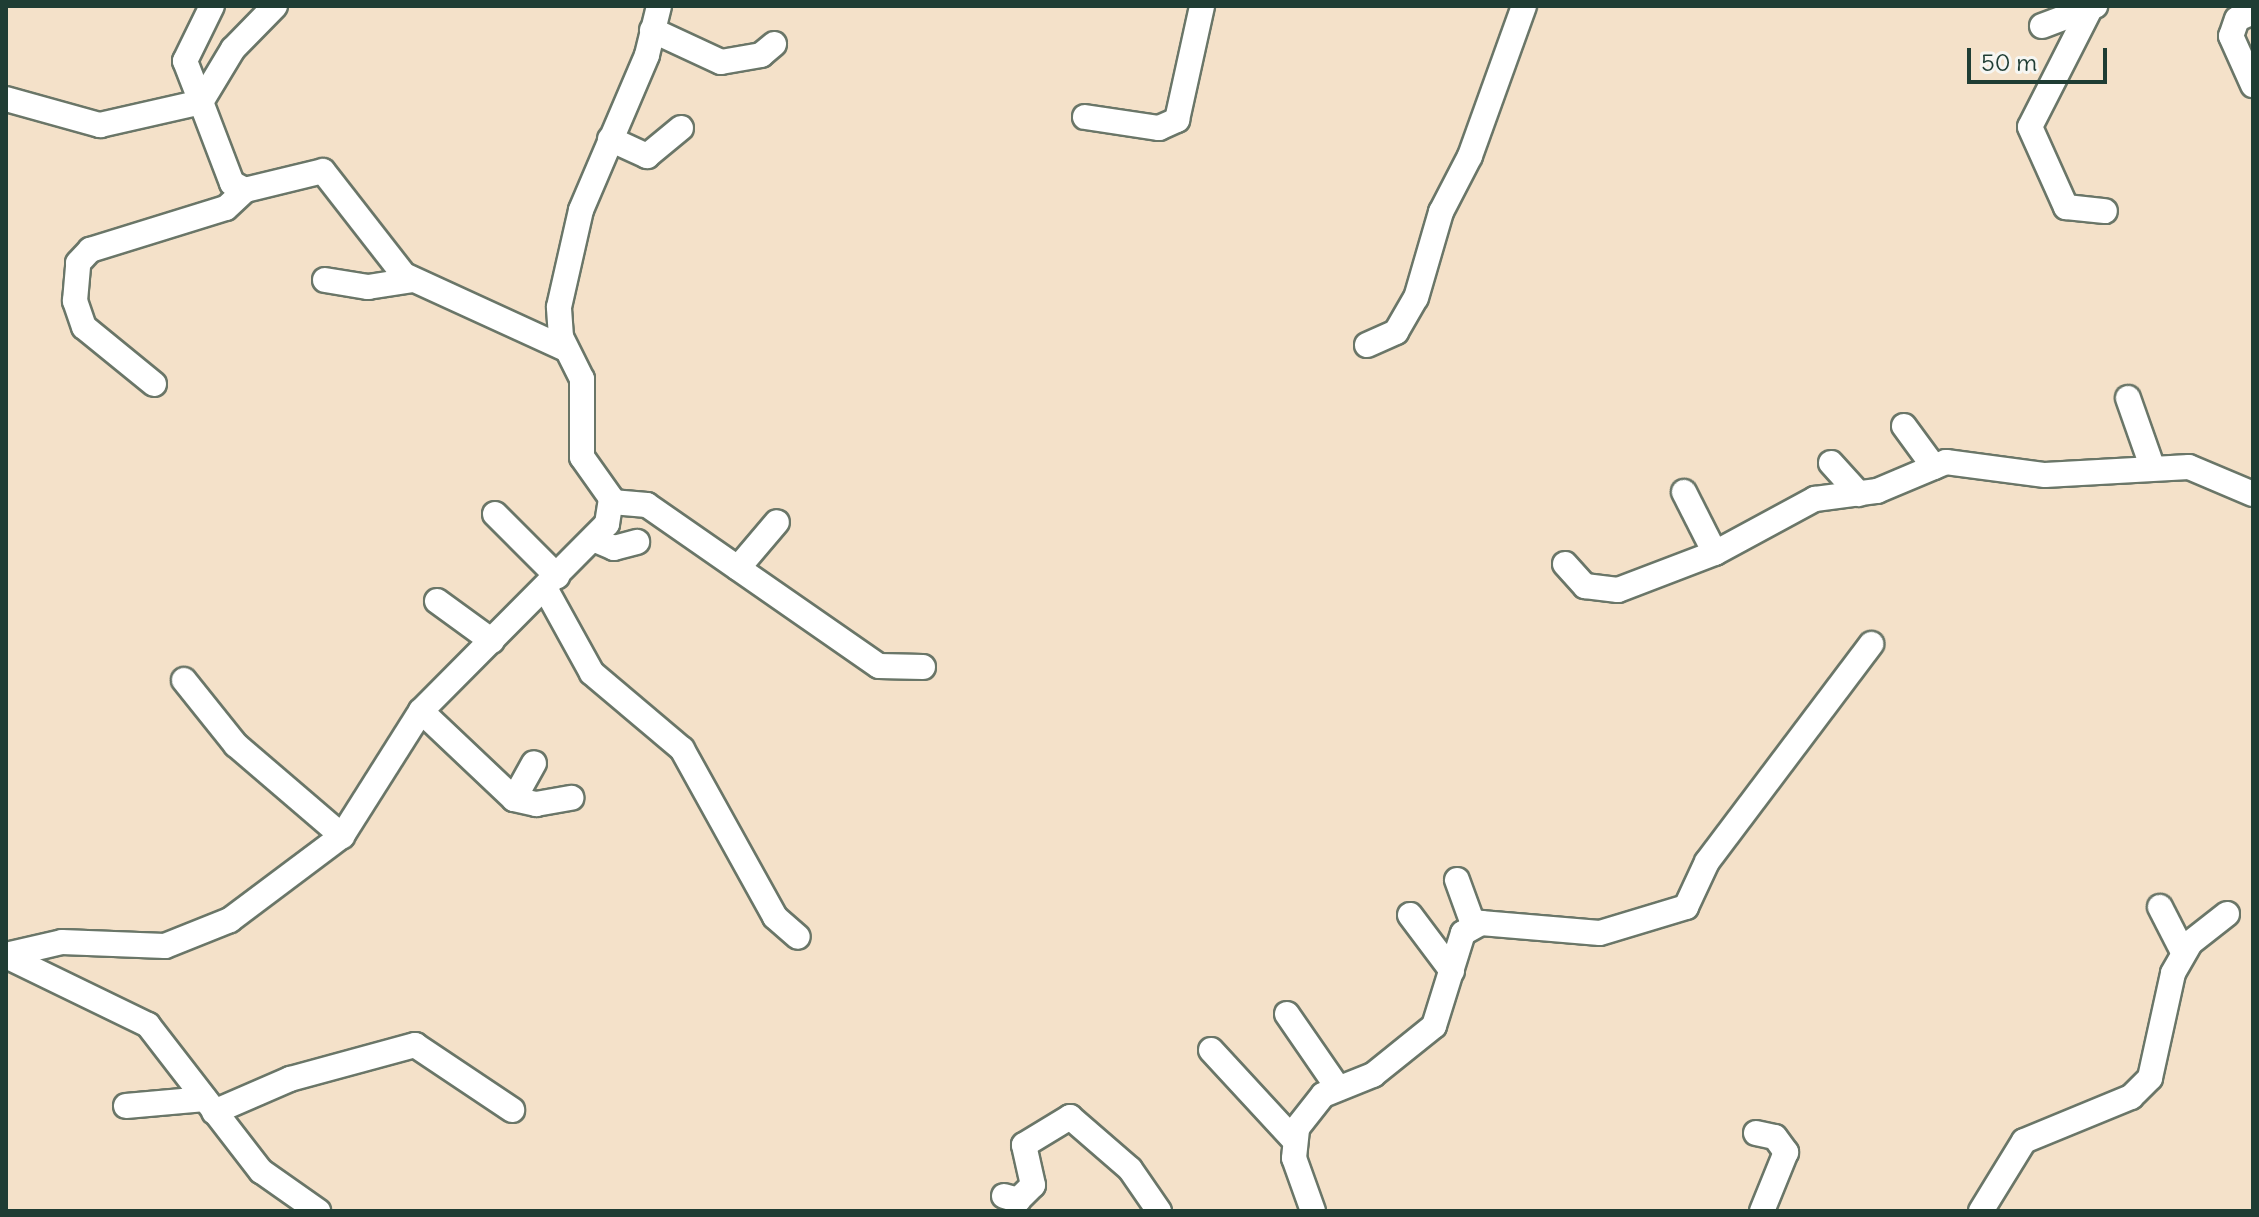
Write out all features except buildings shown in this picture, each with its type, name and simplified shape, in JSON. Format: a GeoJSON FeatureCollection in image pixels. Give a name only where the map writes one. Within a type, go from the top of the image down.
{"type":"FeatureCollection","features":[{"type":"Feature","properties":{"kind":"street"},"geometry":{"type":"LineString","coordinates":[[212,6],[185,61],[232,183],[245,190]]}},
{"type":"Feature","properties":{"kind":"street"},"geometry":{"type":"LineString","coordinates":[[6,99],[100,125],[201,102],[233,49],[275,6]]}},
{"type":"Feature","properties":{"kind":"street"},"geometry":{"type":"LineString","coordinates":[[6,956],[62,942],[165,946],[197,939],[342,836],[421,711],[593,539],[613,514],[612,502],[582,457],[582,379],[566,349],[559,307],[581,210],[659,6]]}},
{"type":"Feature","properties":{"kind":"street"},"geometry":{"type":"LineString","coordinates":[[1085,117],[1159,128],[1177,120],[1202,6]]}},
{"type":"Feature","properties":{"kind":"street"},"geometry":{"type":"LineString","coordinates":[[1367,345],[1396,332],[1416,298],[1441,212],[1470,156],[1524,6]]}},
{"type":"Feature","properties":{"kind":"street"},"geometry":{"type":"LineString","coordinates":[[2042,26],[2093,8]]}},
{"type":"Feature","properties":{"kind":"street"},"geometry":{"type":"LineString","coordinates":[[2093,8],[2030,127],[2066,207],[2105,211]]}},
{"type":"Feature","properties":{"kind":"street"},"geometry":{"type":"LineString","coordinates":[[2253,12],[2237,19],[2231,36],[2253,85]]}},
{"type":"Feature","properties":{"kind":"street"},"geometry":{"type":"LineString","coordinates":[[652,30],[721,62],[761,55],[774,44]]}},
{"type":"Feature","properties":{"kind":"street"},"geometry":{"type":"LineString","coordinates":[[610,139],[647,156],[681,128]]}},
{"type":"Feature","properties":{"kind":"street"},"geometry":{"type":"LineString","coordinates":[[154,384],[84,327],[75,301],[78,263],[90,250],[226,208],[245,190],[323,171],[395,268],[413,280],[566,349]]}},
{"type":"Feature","properties":{"kind":"street"},"geometry":{"type":"LineString","coordinates":[[325,280],[368,287],[413,280]]}},
{"type":"Feature","properties":{"kind":"street"},"geometry":{"type":"LineString","coordinates":[[2128,398],[2152,466]]}},
{"type":"Feature","properties":{"kind":"street"},"geometry":{"type":"LineString","coordinates":[[1904,426],[1934,467]]}},
{"type":"Feature","properties":{"kind":"street"},"geometry":{"type":"LineString","coordinates":[[1565,564],[1585,586],[1606,592],[1715,553],[1815,499],[1859,494],[1958,461],[2045,475],[2152,466],[2200,470],[2253,494]]}},
{"type":"Feature","properties":{"kind":"street"},"geometry":{"type":"LineString","coordinates":[[1831,463],[1859,494]]}},
{"type":"Feature","properties":{"kind":"street"},"geometry":{"type":"LineString","coordinates":[[1684,492],[1715,553]]}},
{"type":"Feature","properties":{"kind":"street"},"geometry":{"type":"LineString","coordinates":[[612,502],[647,505],[879,666],[923,667]]}},
{"type":"Feature","properties":{"kind":"street"},"geometry":{"type":"LineString","coordinates":[[495,514],[551,582],[592,673],[682,749],[775,917],[798,937]]}},
{"type":"Feature","properties":{"kind":"street"},"geometry":{"type":"LineString","coordinates":[[738,568],[777,522]]}},
{"type":"Feature","properties":{"kind":"street"},"geometry":{"type":"LineString","coordinates":[[593,539],[614,548],[637,542]]}},
{"type":"Feature","properties":{"kind":"street"},"geometry":{"type":"LineString","coordinates":[[437,601],[492,641]]}},
{"type":"Feature","properties":{"kind":"street"},"geometry":{"type":"LineString","coordinates":[[1294,1140],[1306,1112],[1338,1088],[1389,1065],[1434,1026],[1463,933],[1473,924],[1600,933],[1686,907],[1707,862],[1871,644]]}},
{"type":"Feature","properties":{"kind":"street"},"geometry":{"type":"LineString","coordinates":[[184,680],[236,745],[342,836]]}},
{"type":"Feature","properties":{"kind":"street"},"geometry":{"type":"LineString","coordinates":[[421,711],[514,799],[571,798]]}},
{"type":"Feature","properties":{"kind":"street"},"geometry":{"type":"LineString","coordinates":[[514,799],[534,763]]}},
{"type":"Feature","properties":{"kind":"street"},"geometry":{"type":"LineString","coordinates":[[1457,880],[1473,924]]}},
{"type":"Feature","properties":{"kind":"street"},"geometry":{"type":"LineString","coordinates":[[2160,907],[2183,952]]}},
{"type":"Feature","properties":{"kind":"street"},"geometry":{"type":"LineString","coordinates":[[1981,1211],[2024,1141],[2131,1097],[2150,1078],[2183,952],[2227,914]]}},
{"type":"Feature","properties":{"kind":"street"},"geometry":{"type":"LineString","coordinates":[[1410,915],[1452,971]]}},
{"type":"Feature","properties":{"kind":"street"},"geometry":{"type":"LineString","coordinates":[[6,956],[134,1015],[261,1171],[318,1211]]}},
{"type":"Feature","properties":{"kind":"street"},"geometry":{"type":"LineString","coordinates":[[1287,1014],[1338,1088]]}},
{"type":"Feature","properties":{"kind":"street"},"geometry":{"type":"LineString","coordinates":[[126,1106],[210,1106],[290,1079],[415,1045],[512,1110]]}},
{"type":"Feature","properties":{"kind":"street"},"geometry":{"type":"LineString","coordinates":[[1211,1050],[1294,1140],[1313,1211]]}},
{"type":"Feature","properties":{"kind":"street"},"geometry":{"type":"LineString","coordinates":[[1004,1196],[1018,1200],[1033,1185],[1024,1145],[1070,1117],[1130,1169],[1159,1211]]}},
{"type":"Feature","properties":{"kind":"street"},"geometry":{"type":"LineString","coordinates":[[1756,1133],[1775,1137],[1786,1152],[1762,1211]]}}]}
